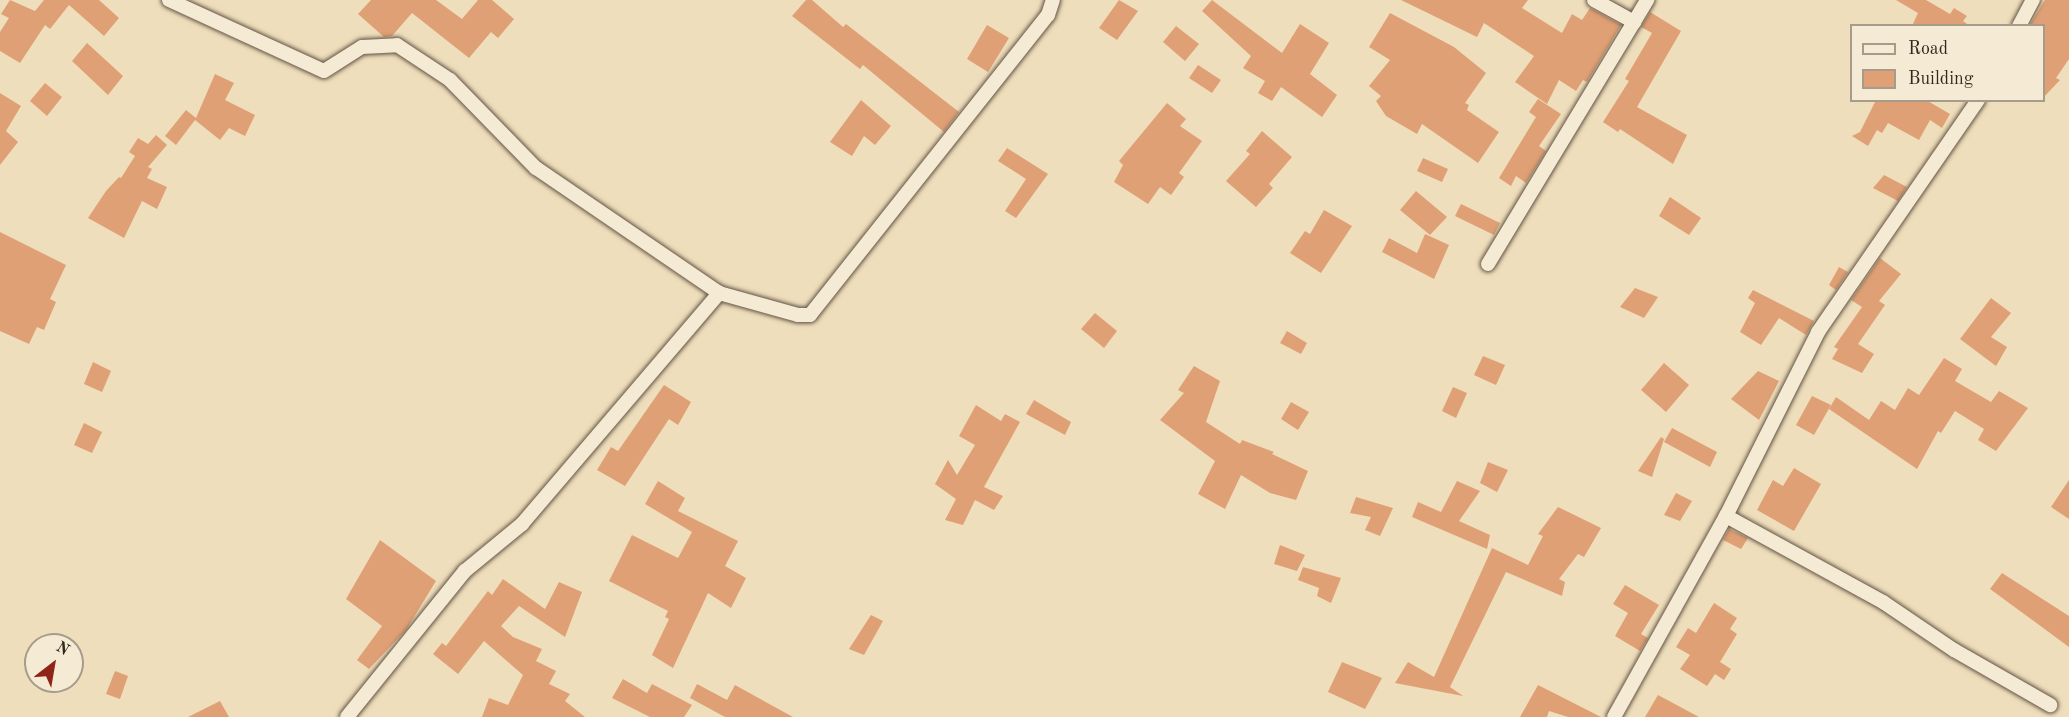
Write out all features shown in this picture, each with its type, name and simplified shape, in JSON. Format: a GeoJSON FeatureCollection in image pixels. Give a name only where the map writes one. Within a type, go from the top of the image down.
{"type":"FeatureCollection","features":[{"type":"Feature","properties":{"kind":"street"},"geometry":{"type":"LineString","coordinates":[[170,0],[324,71],[362,47],[397,45],[450,80],[536,168],[719,293],[798,315],[810,315],[1048,15],[1053,0]]}},
{"type":"Feature","properties":{"kind":"street"},"geometry":{"type":"LineString","coordinates":[[1594,0],[1634,22]]}},
{"type":"Feature","properties":{"kind":"street"},"geometry":{"type":"LineString","coordinates":[[1488,264],[1647,0]]}},
{"type":"Feature","properties":{"kind":"street"},"geometry":{"type":"LineString","coordinates":[[2020,24],[2033,0]]}},
{"type":"Feature","properties":{"kind":"street"},"geometry":{"type":"LineString","coordinates":[[1614,717],[1725,516],[1818,332],[1977,102]]}},
{"type":"Feature","properties":{"kind":"street"},"geometry":{"type":"LineString","coordinates":[[347,717],[465,571],[522,524],[719,293]]}},
{"type":"Feature","properties":{"kind":"street"},"geometry":{"type":"LineString","coordinates":[[1725,516],[1884,602],[1954,650],[2050,705]]}},
{"type":"Feature","properties":{"kind":"building"},"geometry":{"type":"Polygon","coordinates":[[[10,0],[35,11],[44,0],[99,0],[119,18],[104,36],[69,5],[50,29],[45,25],[20,63],[0,51],[0,32],[9,18],[1,14],[10,0]]]}},
{"type":"Feature","properties":{"kind":"building"},"geometry":{"type":"Polygon","coordinates":[[[371,0],[436,0],[462,19],[478,0],[492,0],[514,19],[498,38],[491,32],[469,58],[412,13],[392,36],[384,37],[358,14],[371,0]]]}},
{"type":"Feature","properties":{"kind":"building"},"geometry":{"type":"Polygon","coordinates":[[[806,0],[812,0],[843,27],[846,24],[959,112],[944,132],[863,65],[860,69],[792,16],[806,0]]]}},
{"type":"Feature","properties":{"kind":"building"},"geometry":{"type":"Polygon","coordinates":[[[1119,0],[1138,11],[1117,40],[1099,28],[1119,0]]]}},
{"type":"Feature","properties":{"kind":"building"},"geometry":{"type":"Polygon","coordinates":[[[1212,0],[1282,53],[1300,24],[1329,43],[1310,74],[1337,95],[1322,117],[1281,87],[1272,101],[1258,93],[1265,81],[1243,68],[1251,56],[1202,11],[1212,0]]]}},
{"type":"Feature","properties":{"kind":"building"},"geometry":{"type":"Polygon","coordinates":[[[1401,0],[1528,0],[1522,8],[1562,33],[1572,14],[1582,20],[1590,8],[1621,25],[1587,82],[1583,80],[1576,91],[1559,80],[1547,104],[1515,82],[1534,56],[1484,23],[1477,37],[1401,0]]]}},
{"type":"Feature","properties":{"kind":"building"},"geometry":{"type":"Polygon","coordinates":[[[1896,0],[1926,0],[1950,14],[1954,8],[1967,16],[1963,21],[1967,24],[1913,24],[1918,13],[1896,0]]]}},
{"type":"Feature","properties":{"kind":"building"},"geometry":{"type":"Polygon","coordinates":[[[2045,0],[2069,0],[2069,59],[2056,78],[2060,80],[2045,96],[2045,24],[2030,24],[2045,0]]]}},
{"type":"Feature","properties":{"kind":"building"},"geometry":{"type":"Polygon","coordinates":[[[1650,12],[1681,31],[1637,107],[1687,135],[1673,164],[1620,129],[1618,132],[1603,122],[1629,81],[1625,79],[1652,33],[1641,27],[1650,12]]]}},
{"type":"Feature","properties":{"kind":"building"},"geometry":{"type":"Polygon","coordinates":[[[1390,13],[1454,47],[1486,73],[1465,103],[1469,105],[1467,110],[1499,132],[1478,163],[1422,124],[1417,134],[1386,116],[1376,101],[1381,96],[1369,86],[1390,60],[1369,47],[1390,13]]]}},
{"type":"Feature","properties":{"kind":"building"},"geometry":{"type":"Polygon","coordinates":[[[987,25],[1009,38],[988,72],[967,59],[987,25]]]}},
{"type":"Feature","properties":{"kind":"building"},"geometry":{"type":"Polygon","coordinates":[[[1176,26],[1199,44],[1185,61],[1163,42],[1176,26]]]}},
{"type":"Feature","properties":{"kind":"building"},"geometry":{"type":"Polygon","coordinates":[[[87,43],[123,76],[108,95],[72,61],[87,43]]]}},
{"type":"Feature","properties":{"kind":"building"},"geometry":{"type":"Polygon","coordinates":[[[1198,65],[1221,80],[1212,93],[1189,78],[1198,65]]]}},
{"type":"Feature","properties":{"kind":"building"},"geometry":{"type":"Polygon","coordinates":[[[215,74],[234,83],[225,100],[255,115],[245,136],[229,128],[220,140],[195,120],[176,145],[165,136],[186,110],[196,118],[215,74]]]}},
{"type":"Feature","properties":{"kind":"building"},"geometry":{"type":"Polygon","coordinates":[[[45,83],[62,97],[47,116],[30,101],[45,83]]]}},
{"type":"Feature","properties":{"kind":"building"},"geometry":{"type":"Polygon","coordinates":[[[0,93],[21,106],[6,131],[18,142],[0,165],[0,93]]]}},
{"type":"Feature","properties":{"kind":"building"},"geometry":{"type":"Polygon","coordinates":[[[1538,99],[1561,114],[1539,146],[1546,151],[1526,183],[1516,176],[1511,186],[1499,178],[1536,117],[1529,112],[1538,99]]]}},
{"type":"Feature","properties":{"kind":"building"},"geometry":{"type":"Polygon","coordinates":[[[861,100],[891,126],[875,145],[864,136],[852,156],[830,142],[861,100]]]}},
{"type":"Feature","properties":{"kind":"building"},"geometry":{"type":"Polygon","coordinates":[[[1875,102],[1929,102],[1950,114],[1942,128],[1930,120],[1919,140],[1888,123],[1882,133],[1877,130],[1868,146],[1852,136],[1860,132],[1875,102]]]}},
{"type":"Feature","properties":{"kind":"building"},"geometry":{"type":"Polygon","coordinates":[[[1167,103],[1186,119],[1180,126],[1202,141],[1179,173],[1184,177],[1171,195],[1160,187],[1148,204],[1114,182],[1123,165],[1119,161],[1167,103]]]}},
{"type":"Feature","properties":{"kind":"building"},"geometry":{"type":"Polygon","coordinates":[[[1262,131],[1292,157],[1269,184],[1273,188],[1256,207],[1226,181],[1250,154],[1246,151],[1262,131]]]}},
{"type":"Feature","properties":{"kind":"building"},"geometry":{"type":"Polygon","coordinates":[[[156,135],[167,145],[148,167],[152,169],[147,178],[167,187],[157,209],[142,201],[124,238],[88,218],[106,191],[119,177],[121,178],[135,156],[129,152],[138,138],[148,144],[156,135]]]}},
{"type":"Feature","properties":{"kind":"building"},"geometry":{"type":"Polygon","coordinates":[[[1007,148],[1048,174],[1016,218],[1005,211],[1026,179],[998,161],[1007,148]]]}},
{"type":"Feature","properties":{"kind":"building"},"geometry":{"type":"Polygon","coordinates":[[[1423,158],[1448,169],[1442,182],[1417,171],[1423,158]]]}},
{"type":"Feature","properties":{"kind":"building"},"geometry":{"type":"Polygon","coordinates":[[[1884,175],[1907,187],[1898,201],[1873,188],[1884,175]]]}},
{"type":"Feature","properties":{"kind":"building"},"geometry":{"type":"Polygon","coordinates":[[[1416,191],[1447,217],[1430,235],[1400,210],[1416,191]]]}},
{"type":"Feature","properties":{"kind":"building"},"geometry":{"type":"Polygon","coordinates":[[[1670,197],[1701,218],[1689,235],[1659,216],[1670,197]]]}},
{"type":"Feature","properties":{"kind":"building"},"geometry":{"type":"Polygon","coordinates":[[[1461,204],[1500,223],[1494,235],[1455,216],[1461,204]]]}},
{"type":"Feature","properties":{"kind":"building"},"geometry":{"type":"Polygon","coordinates":[[[1324,210],[1352,226],[1321,273],[1290,253],[1305,231],[1310,234],[1324,210]]]}},
{"type":"Feature","properties":{"kind":"building"},"geometry":{"type":"Polygon","coordinates":[[[0,232],[66,265],[50,299],[56,302],[44,330],[37,327],[29,344],[0,331],[0,232]]]}},
{"type":"Feature","properties":{"kind":"building"},"geometry":{"type":"Polygon","coordinates":[[[1425,234],[1449,245],[1434,279],[1382,252],[1389,238],[1417,253],[1425,234]]]}},
{"type":"Feature","properties":{"kind":"building"},"geometry":{"type":"Polygon","coordinates":[[[1880,258],[1901,274],[1879,301],[1885,305],[1858,344],[1874,354],[1862,373],[1832,359],[1838,349],[1834,347],[1862,307],[1851,300],[1880,258]]]}},
{"type":"Feature","properties":{"kind":"building"},"geometry":{"type":"Polygon","coordinates":[[[1839,267],[1848,272],[1836,290],[1829,285],[1839,267]]]}},
{"type":"Feature","properties":{"kind":"building"},"geometry":{"type":"Polygon","coordinates":[[[1635,288],[1658,297],[1644,318],[1620,307],[1635,288]]]}},
{"type":"Feature","properties":{"kind":"building"},"geometry":{"type":"Polygon","coordinates":[[[1753,290],[1814,321],[1806,335],[1779,318],[1761,345],[1740,332],[1755,303],[1748,298],[1753,290]]]}},
{"type":"Feature","properties":{"kind":"building"},"geometry":{"type":"Polygon","coordinates":[[[1991,298],[2011,313],[1991,337],[2007,347],[1996,366],[1960,339],[1991,298]]]}},
{"type":"Feature","properties":{"kind":"building"},"geometry":{"type":"Polygon","coordinates":[[[1095,313],[1117,331],[1104,348],[1081,329],[1095,313]]]}},
{"type":"Feature","properties":{"kind":"building"},"geometry":{"type":"Polygon","coordinates":[[[1287,331],[1307,343],[1301,354],[1280,343],[1287,331]]]}},
{"type":"Feature","properties":{"kind":"building"},"geometry":{"type":"Polygon","coordinates":[[[1483,356],[1505,365],[1496,385],[1474,375],[1483,356]]]}},
{"type":"Feature","properties":{"kind":"building"},"geometry":{"type":"Polygon","coordinates":[[[1944,358],[1962,369],[1955,381],[1991,402],[1999,391],[2028,408],[1996,451],[1978,440],[1984,429],[1955,411],[1941,433],[1938,431],[1917,469],[1829,409],[1836,397],[1869,420],[1881,401],[1895,410],[1908,388],[1919,395],[1944,358]]]}},
{"type":"Feature","properties":{"kind":"building"},"geometry":{"type":"Polygon","coordinates":[[[93,362],[111,371],[102,392],[84,384],[93,362]]]}},
{"type":"Feature","properties":{"kind":"building"},"geometry":{"type":"Polygon","coordinates":[[[1664,363],[1689,385],[1666,412],[1641,390],[1664,363]]]}},
{"type":"Feature","properties":{"kind":"building"},"geometry":{"type":"Polygon","coordinates":[[[1194,366],[1220,381],[1206,422],[1240,444],[1242,440],[1274,452],[1272,454],[1308,471],[1296,500],[1270,493],[1241,475],[1225,509],[1198,494],[1215,461],[1160,420],[1184,393],[1178,390],[1194,366]]]}},
{"type":"Feature","properties":{"kind":"building"},"geometry":{"type":"Polygon","coordinates":[[[1758,371],[1779,381],[1759,420],[1731,399],[1758,371]]]}},
{"type":"Feature","properties":{"kind":"building"},"geometry":{"type":"Polygon","coordinates":[[[664,385],[691,402],[678,425],[669,419],[625,486],[597,470],[611,447],[618,451],[664,385]]]}},
{"type":"Feature","properties":{"kind":"building"},"geometry":{"type":"Polygon","coordinates":[[[1453,387],[1467,393],[1456,418],[1442,411],[1453,387]]]}},
{"type":"Feature","properties":{"kind":"building"},"geometry":{"type":"Polygon","coordinates":[[[1812,396],[1831,405],[1814,435],[1796,425],[1812,396]]]}},
{"type":"Feature","properties":{"kind":"building"},"geometry":{"type":"Polygon","coordinates":[[[1034,400],[1071,422],[1065,435],[1026,414],[1034,400]]]}},
{"type":"Feature","properties":{"kind":"building"},"geometry":{"type":"Polygon","coordinates":[[[1291,402],[1309,412],[1298,430],[1281,419],[1291,402]]]}},
{"type":"Feature","properties":{"kind":"building"},"geometry":{"type":"Polygon","coordinates":[[[976,405],[1001,421],[1005,414],[1020,422],[984,487],[1003,496],[994,510],[975,500],[963,525],[945,520],[956,499],[935,484],[948,460],[957,475],[975,445],[959,436],[976,405]]]}},
{"type":"Feature","properties":{"kind":"building"},"geometry":{"type":"Polygon","coordinates":[[[84,423],[102,432],[92,453],[74,445],[84,423]]]}},
{"type":"Feature","properties":{"kind":"building"},"geometry":{"type":"Polygon","coordinates":[[[1672,428],[1717,452],[1710,467],[1664,442],[1672,428]]]}},
{"type":"Feature","properties":{"kind":"building"},"geometry":{"type":"Polygon","coordinates":[[[1661,437],[1664,439],[1652,477],[1638,471],[1661,437]]]}},
{"type":"Feature","properties":{"kind":"building"},"geometry":{"type":"Polygon","coordinates":[[[1488,462],[1508,470],[1497,492],[1480,483],[1488,462]]]}},
{"type":"Feature","properties":{"kind":"building"},"geometry":{"type":"Polygon","coordinates":[[[1794,468],[1821,484],[1794,531],[1757,510],[1773,480],[1783,486],[1794,468]]]}},
{"type":"Feature","properties":{"kind":"building"},"geometry":{"type":"Polygon","coordinates":[[[2069,480],[2069,519],[2051,507],[2069,480]]]}},
{"type":"Feature","properties":{"kind":"building"},"geometry":{"type":"Polygon","coordinates":[[[658,481],[685,498],[678,511],[738,541],[725,566],[746,578],[731,608],[708,593],[673,668],[652,655],[669,619],[665,617],[668,611],[609,581],[632,535],[678,558],[692,532],[645,504],[658,481]]]}},
{"type":"Feature","properties":{"kind":"building"},"geometry":{"type":"Polygon","coordinates":[[[1457,481],[1480,491],[1459,521],[1490,535],[1487,549],[1412,517],[1418,502],[1441,512],[1457,481]]]}},
{"type":"Feature","properties":{"kind":"building"},"geometry":{"type":"Polygon","coordinates":[[[1676,493],[1692,501],[1680,521],[1664,515],[1676,493]]]}},
{"type":"Feature","properties":{"kind":"building"},"geometry":{"type":"Polygon","coordinates":[[[1356,497],[1393,508],[1380,536],[1365,530],[1371,517],[1350,513],[1356,497]]]}},
{"type":"Feature","properties":{"kind":"building"},"geometry":{"type":"Polygon","coordinates":[[[1558,507],[1601,528],[1584,557],[1578,554],[1559,579],[1565,582],[1562,596],[1506,572],[1450,687],[1463,696],[1395,683],[1408,662],[1434,677],[1492,548],[1528,565],[1543,536],[1538,534],[1558,507]]]}},
{"type":"Feature","properties":{"kind":"building"},"geometry":{"type":"Polygon","coordinates":[[[1729,529],[1748,538],[1741,549],[1723,540],[1729,529]]]}},
{"type":"Feature","properties":{"kind":"building"},"geometry":{"type":"Polygon","coordinates":[[[380,540],[436,581],[406,630],[369,669],[357,660],[382,626],[346,599],[380,540]]]}},
{"type":"Feature","properties":{"kind":"building"},"geometry":{"type":"Polygon","coordinates":[[[1280,545],[1305,555],[1297,571],[1274,564],[1280,545]]]}},
{"type":"Feature","properties":{"kind":"building"},"geometry":{"type":"Polygon","coordinates":[[[1303,567],[1341,578],[1331,603],[1317,596],[1319,588],[1298,580],[1303,567]]]}},
{"type":"Feature","properties":{"kind":"building"},"geometry":{"type":"Polygon","coordinates":[[[2002,573],[2069,616],[2069,647],[1990,589],[2002,573]]]}},
{"type":"Feature","properties":{"kind":"building"},"geometry":{"type":"Polygon","coordinates":[[[503,579],[545,609],[559,582],[582,592],[565,637],[519,606],[501,626],[513,637],[542,649],[536,661],[556,671],[549,684],[570,694],[565,701],[585,717],[482,717],[489,698],[508,705],[523,675],[484,641],[458,674],[433,654],[442,643],[446,646],[488,591],[492,595],[503,579]]]}},
{"type":"Feature","properties":{"kind":"building"},"geometry":{"type":"Polygon","coordinates":[[[1625,585],[1659,605],[1641,634],[1648,638],[1640,651],[1615,636],[1628,613],[1613,604],[1625,585]]]}},
{"type":"Feature","properties":{"kind":"building"},"geometry":{"type":"Polygon","coordinates":[[[1714,603],[1737,618],[1730,629],[1737,634],[1720,662],[1731,669],[1724,680],[1715,674],[1707,686],[1680,669],[1690,655],[1676,647],[1688,628],[1696,633],[1714,603]]]}},
{"type":"Feature","properties":{"kind":"building"},"geometry":{"type":"Polygon","coordinates":[[[871,615],[883,621],[864,655],[849,649],[871,615]]]}},
{"type":"Feature","properties":{"kind":"building"},"geometry":{"type":"Polygon","coordinates":[[[1342,662],[1382,678],[1365,709],[1328,692],[1342,662]]]}},
{"type":"Feature","properties":{"kind":"building"},"geometry":{"type":"Polygon","coordinates":[[[115,671],[128,676],[120,699],[106,694],[115,671]]]}},
{"type":"Feature","properties":{"kind":"building"},"geometry":{"type":"Polygon","coordinates":[[[623,679],[647,693],[652,684],[692,705],[684,717],[650,717],[612,698],[623,679]]]}},
{"type":"Feature","properties":{"kind":"building"},"geometry":{"type":"Polygon","coordinates":[[[697,684],[727,700],[735,685],[793,717],[725,717],[690,698],[697,684]]]}},
{"type":"Feature","properties":{"kind":"building"},"geometry":{"type":"Polygon","coordinates":[[[1538,685],[1601,717],[1568,717],[1549,711],[1547,717],[1520,717],[1538,685]]]}},
{"type":"Feature","properties":{"kind":"building"},"geometry":{"type":"Polygon","coordinates":[[[1658,695],[1699,717],[1645,717],[1658,695]]]}},
{"type":"Feature","properties":{"kind":"building"},"geometry":{"type":"Polygon","coordinates":[[[220,701],[229,717],[188,717],[220,701]]]}}]}
